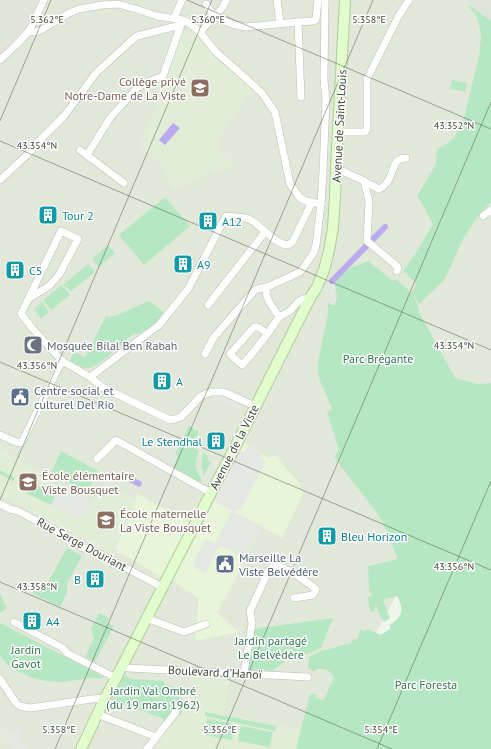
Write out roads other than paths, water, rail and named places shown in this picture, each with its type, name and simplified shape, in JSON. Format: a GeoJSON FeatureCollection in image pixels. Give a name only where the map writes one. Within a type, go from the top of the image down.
{"type":"FeatureCollection","features":[{"type":"Feature","properties":{"kind":"street"},"geometry":{"type":"LineString","coordinates":[[0,60],[29,31],[44,0]]}},
{"type":"Feature","properties":{"kind":"street"},"geometry":{"type":"LineString","coordinates":[[174,18],[182,0]]}},
{"type":"Feature","properties":{"kind":"street"},"geometry":{"type":"LineString","coordinates":[[200,32],[223,7],[226,0]]}},
{"type":"Feature","properties":{"kind":"street"},"geometry":{"type":"LineString","coordinates":[[277,0],[280,23]]}},
{"type":"Feature","properties":{"kind":"street"},"geometry":{"type":"LineString","coordinates":[[206,4],[214,16],[232,24],[245,27],[280,23],[313,22],[316,20],[318,0]]}},
{"type":"Feature","properties":{"kind":"street"},"geometry":{"type":"LineString","coordinates":[[205,354],[214,337],[255,290],[268,287],[300,272],[314,252],[321,204],[323,170],[326,100],[324,80],[326,0]]}},
{"type":"Feature","properties":{"kind":"street","name":"Avenue de Saint-Louis"},"geometry":{"type":"LineString","coordinates":[[329,251],[333,227],[335,197],[344,0]]}},
{"type":"Feature","properties":{"kind":"street"},"geometry":{"type":"LineString","coordinates":[[338,132],[365,132],[367,79],[398,17],[409,0]]}},
{"type":"Feature","properties":{"kind":"street"},"geometry":{"type":"LineString","coordinates":[[29,31],[35,32],[41,30],[69,13],[79,9],[102,4],[118,4],[157,16],[174,18]]}},
{"type":"Feature","properties":{"kind":"street"},"geometry":{"type":"LineString","coordinates":[[174,18],[179,24]]}},
{"type":"Feature","properties":{"kind":"street"},"geometry":{"type":"LineString","coordinates":[[298,22],[301,97]]}},
{"type":"Feature","properties":{"kind":"street"},"geometry":{"type":"LineString","coordinates":[[0,180],[28,154],[64,116],[96,73],[137,36],[179,24],[189,23],[200,32],[215,51],[261,92],[274,112],[290,184],[300,198],[321,204]]}},
{"type":"Feature","properties":{"kind":"street"},"geometry":{"type":"LineString","coordinates":[[87,155],[110,118],[137,88],[163,76],[179,24]]}},
{"type":"Feature","properties":{"kind":"street"},"geometry":{"type":"LineString","coordinates":[[80,150],[124,183]]}},
{"type":"Feature","properties":{"kind":"street"},"geometry":{"type":"LineString","coordinates":[[336,168],[379,189],[384,187],[388,182],[397,161],[406,158]]}},
{"type":"Feature","properties":{"kind":"street"},"geometry":{"type":"LineString","coordinates":[[364,181],[369,201],[367,241],[397,266],[398,271]]}},
{"type":"Feature","properties":{"kind":"street"},"geometry":{"type":"LineString","coordinates":[[90,377],[159,326],[188,290],[226,216],[246,218],[253,221],[275,240],[285,245],[290,244],[293,241],[312,202]]}},
{"type":"Feature","properties":{"kind":"street"},"geometry":{"type":"LineString","coordinates":[[483,216],[491,210]]}},
{"type":"Feature","properties":{"kind":"street"},"geometry":{"type":"LineString","coordinates":[[28,299],[49,286],[59,275],[78,239],[61,231],[28,299],[21,314],[62,361],[90,377],[102,387],[170,420],[180,418],[201,396],[216,391],[224,392],[256,406]]}},
{"type":"Feature","properties":{"kind":"street"},"geometry":{"type":"LineString","coordinates":[[208,305],[266,232]]}},
{"type":"Feature","properties":{"kind":"street","name":"Avenue de la Viste"},"geometry":{"type":"LineString","coordinates":[[81,749],[105,698],[231,455],[310,298],[322,278],[329,251]]}},
{"type":"Feature","properties":{"kind":"street"},"geometry":{"type":"LineString","coordinates":[[268,287],[266,290],[266,296],[279,317]]}},
{"type":"Feature","properties":{"kind":"street"},"geometry":{"type":"LineString","coordinates":[[268,334],[258,327],[254,327],[230,354],[242,365],[252,355],[268,334],[279,317],[290,311],[298,302],[303,299],[310,298]]}},
{"type":"Feature","properties":{"kind":"street"},"geometry":{"type":"LineString","coordinates":[[0,435],[21,443],[62,361]]}},
{"type":"Feature","properties":{"kind":"street"},"geometry":{"type":"LineString","coordinates":[[97,459],[116,440],[210,493]]}},
{"type":"Feature","properties":{"kind":"street","name":"Rue Serge Douriant"},"geometry":{"type":"LineString","coordinates":[[0,504],[18,511],[69,538],[72,542],[90,549],[162,587]]}},
{"type":"Feature","properties":{"kind":"street"},"geometry":{"type":"LineString","coordinates":[[244,673],[252,623],[250,611],[268,570],[275,564],[285,568],[316,589],[313,596],[294,598]]}},
{"type":"Feature","properties":{"kind":"street"},"geometry":{"type":"LineString","coordinates":[[146,618],[184,632],[206,624]]}},
{"type":"Feature","properties":{"kind":"street"},"geometry":{"type":"LineString","coordinates":[[14,622],[116,678]]}},
{"type":"Feature","properties":{"kind":"street","name":"Boulevard d'Hanoï"},"geometry":{"type":"LineString","coordinates":[[122,666],[128,668],[308,677]]}},
{"type":"Feature","properties":{"kind":"street"},"geometry":{"type":"LineString","coordinates":[[0,679],[20,706],[30,708],[105,698]]}},
{"type":"Feature","properties":{"kind":"street"},"geometry":{"type":"LineString","coordinates":[[147,749],[176,712]]}},
{"type":"Feature","properties":{"kind":"street"},"geometry":{"type":"LineString","coordinates":[[97,714],[156,737]]}},
{"type":"Feature","properties":{"kind":"waterway"},"geometry":{"type":"LineString","coordinates":[[332,281],[385,227]]}},
{"type":"Feature","properties":{"kind":"place","name":"Collège privé Notre-Dame de La Viste"},"geometry":{"type":"Point","coordinates":[200,88]}},
{"type":"Feature","properties":{"kind":"place","name":"Tour 2"},"geometry":{"type":"Point","coordinates":[48,215]}},
{"type":"Feature","properties":{"kind":"place","name":"A12"},"geometry":{"type":"Point","coordinates":[208,221]}},
{"type":"Feature","properties":{"kind":"place","name":"A9"},"geometry":{"type":"Point","coordinates":[183,264]}},
{"type":"Feature","properties":{"kind":"place","name":"C5"},"geometry":{"type":"Point","coordinates":[15,270]}},
{"type":"Feature","properties":{"kind":"place","name":"Mosquée Bilal Ben Rabah"},"geometry":{"type":"Point","coordinates":[33,345]}},
{"type":"Feature","properties":{"kind":"place","name":"A"},"geometry":{"type":"Point","coordinates":[162,381]}},
{"type":"Feature","properties":{"kind":"place","name":"Centre social et culturel Del Rio"},"geometry":{"type":"Point","coordinates":[20,397]}},
{"type":"Feature","properties":{"kind":"place","name":"Le Stendhal"},"geometry":{"type":"Point","coordinates":[216,441]}},
{"type":"Feature","properties":{"kind":"place","name":"École élémentaire Viste Bousquet"},"geometry":{"type":"Point","coordinates":[28,482]}},
{"type":"Feature","properties":{"kind":"place","name":"École maternelle La Viste Bousquet"},"geometry":{"type":"Point","coordinates":[106,520]}},
{"type":"Feature","properties":{"kind":"place","name":"Bleu Horizon"},"geometry":{"type":"Point","coordinates":[327,536]}},
{"type":"Feature","properties":{"kind":"place","name":"Marseille La Viste Belvédère"},"geometry":{"type":"Point","coordinates":[225,564]}},
{"type":"Feature","properties":{"kind":"place","name":"B"},"geometry":{"type":"Point","coordinates":[95,579]}},
{"type":"Feature","properties":{"kind":"place","name":"A4"},"geometry":{"type":"Point","coordinates":[32,621]}},
{"type":"Feature","properties":{"kind":"park label","name":"Parc Brégante"},"geometry":{"type":"Point","coordinates":[378,358]}},
{"type":"Feature","properties":{"kind":"park label","name":"Jardin partagé Le Belvédère"},"geometry":{"type":"Point","coordinates":[271,647]}},
{"type":"Feature","properties":{"kind":"park label","name":"Jardin Gavot"},"geometry":{"type":"Point","coordinates":[26,656]}},
{"type":"Feature","properties":{"kind":"park label","name":"Parc Foresta"},"geometry":{"type":"Point","coordinates":[426,684]}},
{"type":"Feature","properties":{"kind":"park label","name":"Jardin Val Ombré (du 19 mars 1962)"},"geometry":{"type":"Point","coordinates":[153,697]}}]}
